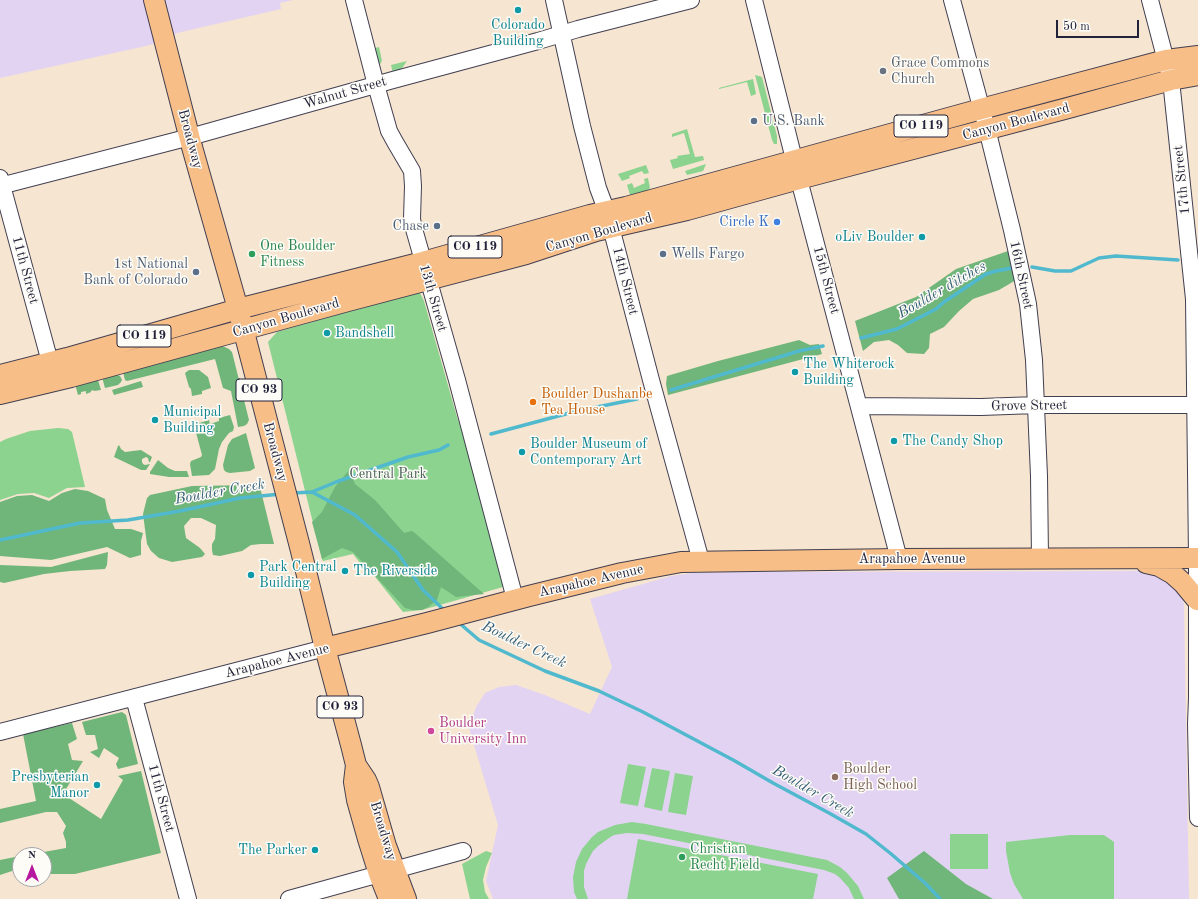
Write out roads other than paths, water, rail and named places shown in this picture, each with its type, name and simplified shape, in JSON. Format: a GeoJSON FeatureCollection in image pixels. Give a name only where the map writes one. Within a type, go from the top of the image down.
{"type":"FeatureCollection","features":[{"type":"Feature","properties":{"kind":"main road","name":"Broadway"},"geometry":{"type":"LineString","coordinates":[[154,0],[190,137],[244,330],[356,765],[366,780],[387,872],[389,899]]}},
{"type":"Feature","properties":{"kind":"main road","name":"Canyon Boulevard"},"geometry":{"type":"LineString","coordinates":[[0,375],[238,309],[426,271],[526,254],[596,231],[609,219],[687,210],[797,170],[981,110],[1166,60],[1198,56]]}},
{"type":"Feature","properties":{"kind":"main road","name":"Canyon Boulevard"},"geometry":{"type":"LineString","coordinates":[[797,170],[987,129],[1171,80],[1198,75]]}},
{"type":"Feature","properties":{"kind":"main road","name":"Canyon Boulevard"},"geometry":{"type":"LineString","coordinates":[[0,394],[71,377],[348,301],[426,271]]}},
{"type":"Feature","properties":{"kind":"main road"},"geometry":{"type":"LineString","coordinates":[[1118,558],[1159,566],[1173,574],[1183,583],[1196,600]]}},
{"type":"Feature","properties":{"kind":"main road","name":"Arapahoe Avenue"},"geometry":{"type":"LineString","coordinates":[[325,648],[427,623],[515,599],[646,568],[681,562],[899,559],[1197,558]]}},
{"type":"Feature","properties":{"kind":"main road","name":"Broadway"},"geometry":{"type":"LineString","coordinates":[[387,872],[406,899]]}},
{"type":"Feature","properties":{"kind":"street","name":"13th Street"},"geometry":{"type":"LineString","coordinates":[[354,0],[389,131],[412,171],[412,219],[497,527],[515,599]]}},
{"type":"Feature","properties":{"kind":"street","name":"14th Street"},"geometry":{"type":"LineString","coordinates":[[554,0],[578,111],[598,188],[609,219],[701,561]]}},
{"type":"Feature","properties":{"kind":"street","name":"Walnut Street"},"geometry":{"type":"LineString","coordinates":[[1,183],[35,177],[190,137],[601,23],[691,0]]}},
{"type":"Feature","properties":{"kind":"street","name":"15th Street"},"geometry":{"type":"LineString","coordinates":[[754,0],[899,559]]}},
{"type":"Feature","properties":{"kind":"street","name":"16th Street"},"geometry":{"type":"LineString","coordinates":[[952,0],[987,129],[1028,304],[1034,360],[1039,483],[1040,558]]}},
{"type":"Feature","properties":{"kind":"street","name":"17th Street"},"geometry":{"type":"LineString","coordinates":[[1150,0],[1171,80],[1193,288],[1196,405],[1198,818]]}},
{"type":"Feature","properties":{"kind":"street"},"geometry":{"type":"LineString","coordinates":[[0,166],[6,172],[21,179],[35,177]]}},
{"type":"Feature","properties":{"kind":"street","name":"11th Street"},"geometry":{"type":"LineString","coordinates":[[1,183],[50,362]]}},
{"type":"Feature","properties":{"kind":"street","name":"Grove Street"},"geometry":{"type":"LineString","coordinates":[[859,406],[1196,405]]}},
{"type":"Feature","properties":{"kind":"street","name":"Arapahoe Avenue"},"geometry":{"type":"LineString","coordinates":[[0,732],[325,648]]}},
{"type":"Feature","properties":{"kind":"street","name":"11th Street"},"geometry":{"type":"LineString","coordinates":[[134,698],[188,899]]}},
{"type":"Feature","properties":{"kind":"street"},"geometry":{"type":"LineString","coordinates":[[289,899],[463,851]]}},
{"type":"Feature","properties":{"kind":"waterway","name":"Boulder ditches"},"geometry":{"type":"LineString","coordinates":[[1032,267],[1055,271],[1071,271],[1099,258],[1116,256],[1178,260]]}},
{"type":"Feature","properties":{"kind":"waterway","name":"Boulder ditches"},"geometry":{"type":"LineString","coordinates":[[861,338],[897,329],[936,309],[986,274],[1012,268]]}},
{"type":"Feature","properties":{"kind":"waterway","name":"Boulder ditches"},"geometry":{"type":"LineString","coordinates":[[671,390],[799,351],[823,346]]}},
{"type":"Feature","properties":{"kind":"waterway","name":"Boulder ditches"},"geometry":{"type":"LineString","coordinates":[[491,434],[577,411],[637,399]]}},
{"type":"Feature","properties":{"kind":"waterway","name":"Boulder ditches"},"geometry":{"type":"LineString","coordinates":[[312,492],[408,457],[439,450],[448,445]]}},
{"type":"Feature","properties":{"kind":"waterway","name":"Boulder Creek"},"geometry":{"type":"LineString","coordinates":[[293,493],[312,492],[355,515],[397,552],[423,590],[446,612]]}},
{"type":"Feature","properties":{"kind":"waterway","name":"Boulder Creek"},"geometry":{"type":"LineString","coordinates":[[0,540],[80,523],[128,520],[240,498],[281,494]]}},
{"type":"Feature","properties":{"kind":"waterway","name":"Boulder Creek"},"geometry":{"type":"LineString","coordinates":[[458,622],[479,640],[545,671],[599,691],[643,712],[866,834],[925,883],[940,899]]}},
{"type":"Feature","properties":{"kind":"place","name":"Colorado Building"},"geometry":{"type":"Point","coordinates":[518,10]}},
{"type":"Feature","properties":{"kind":"place","name":"Grace Commons Church"},"geometry":{"type":"Point","coordinates":[883,71]}},
{"type":"Feature","properties":{"kind":"place","name":"U.S. Bank"},"geometry":{"type":"Point","coordinates":[754,121]}},
{"type":"Feature","properties":{"kind":"place","name":"Circle K"},"geometry":{"type":"Point","coordinates":[777,222]}},
{"type":"Feature","properties":{"kind":"place","name":"Chase"},"geometry":{"type":"Point","coordinates":[437,226]}},
{"type":"Feature","properties":{"kind":"place","name":"oLiv Boulder"},"geometry":{"type":"Point","coordinates":[922,237]}},
{"type":"Feature","properties":{"kind":"place","name":"One Boulder Fitness"},"geometry":{"type":"Point","coordinates":[252,254]}},
{"type":"Feature","properties":{"kind":"place","name":"Wells Fargo"},"geometry":{"type":"Point","coordinates":[663,254]}},
{"type":"Feature","properties":{"kind":"place","name":"1st National Bank of Colorado"},"geometry":{"type":"Point","coordinates":[196,272]}},
{"type":"Feature","properties":{"kind":"place","name":"Bandshell"},"geometry":{"type":"Point","coordinates":[327,333]}},
{"type":"Feature","properties":{"kind":"place","name":"The Whiterock Building"},"geometry":{"type":"Point","coordinates":[795,372]}},
{"type":"Feature","properties":{"kind":"place","name":"Boulder Dushanbe Tea House"},"geometry":{"type":"Point","coordinates":[533,402]}},
{"type":"Feature","properties":{"kind":"place","name":"Municipal Building"},"geometry":{"type":"Point","coordinates":[155,420]}},
{"type":"Feature","properties":{"kind":"place","name":"The Candy Shop"},"geometry":{"type":"Point","coordinates":[894,441]}},
{"type":"Feature","properties":{"kind":"place","name":"Boulder Museum of Contemporary Art"},"geometry":{"type":"Point","coordinates":[522,452]}},
{"type":"Feature","properties":{"kind":"place","name":"The Riverside"},"geometry":{"type":"Point","coordinates":[345,571]}},
{"type":"Feature","properties":{"kind":"place","name":"Park Central Building"},"geometry":{"type":"Point","coordinates":[251,575]}},
{"type":"Feature","properties":{"kind":"place","name":"Boulder University Inn"},"geometry":{"type":"Point","coordinates":[431,731]}},
{"type":"Feature","properties":{"kind":"place","name":"Boulder High School"},"geometry":{"type":"Point","coordinates":[835,777]}},
{"type":"Feature","properties":{"kind":"place","name":"Presbyterian Manor"},"geometry":{"type":"Point","coordinates":[97,785]}},
{"type":"Feature","properties":{"kind":"place","name":"The Parker"},"geometry":{"type":"Point","coordinates":[315,850]}},
{"type":"Feature","properties":{"kind":"place","name":"Christian Recht Field"},"geometry":{"type":"Point","coordinates":[682,857]}},
{"type":"Feature","properties":{"kind":"park label","name":"Central Park"},"geometry":{"type":"Point","coordinates":[388,474]}}]}
